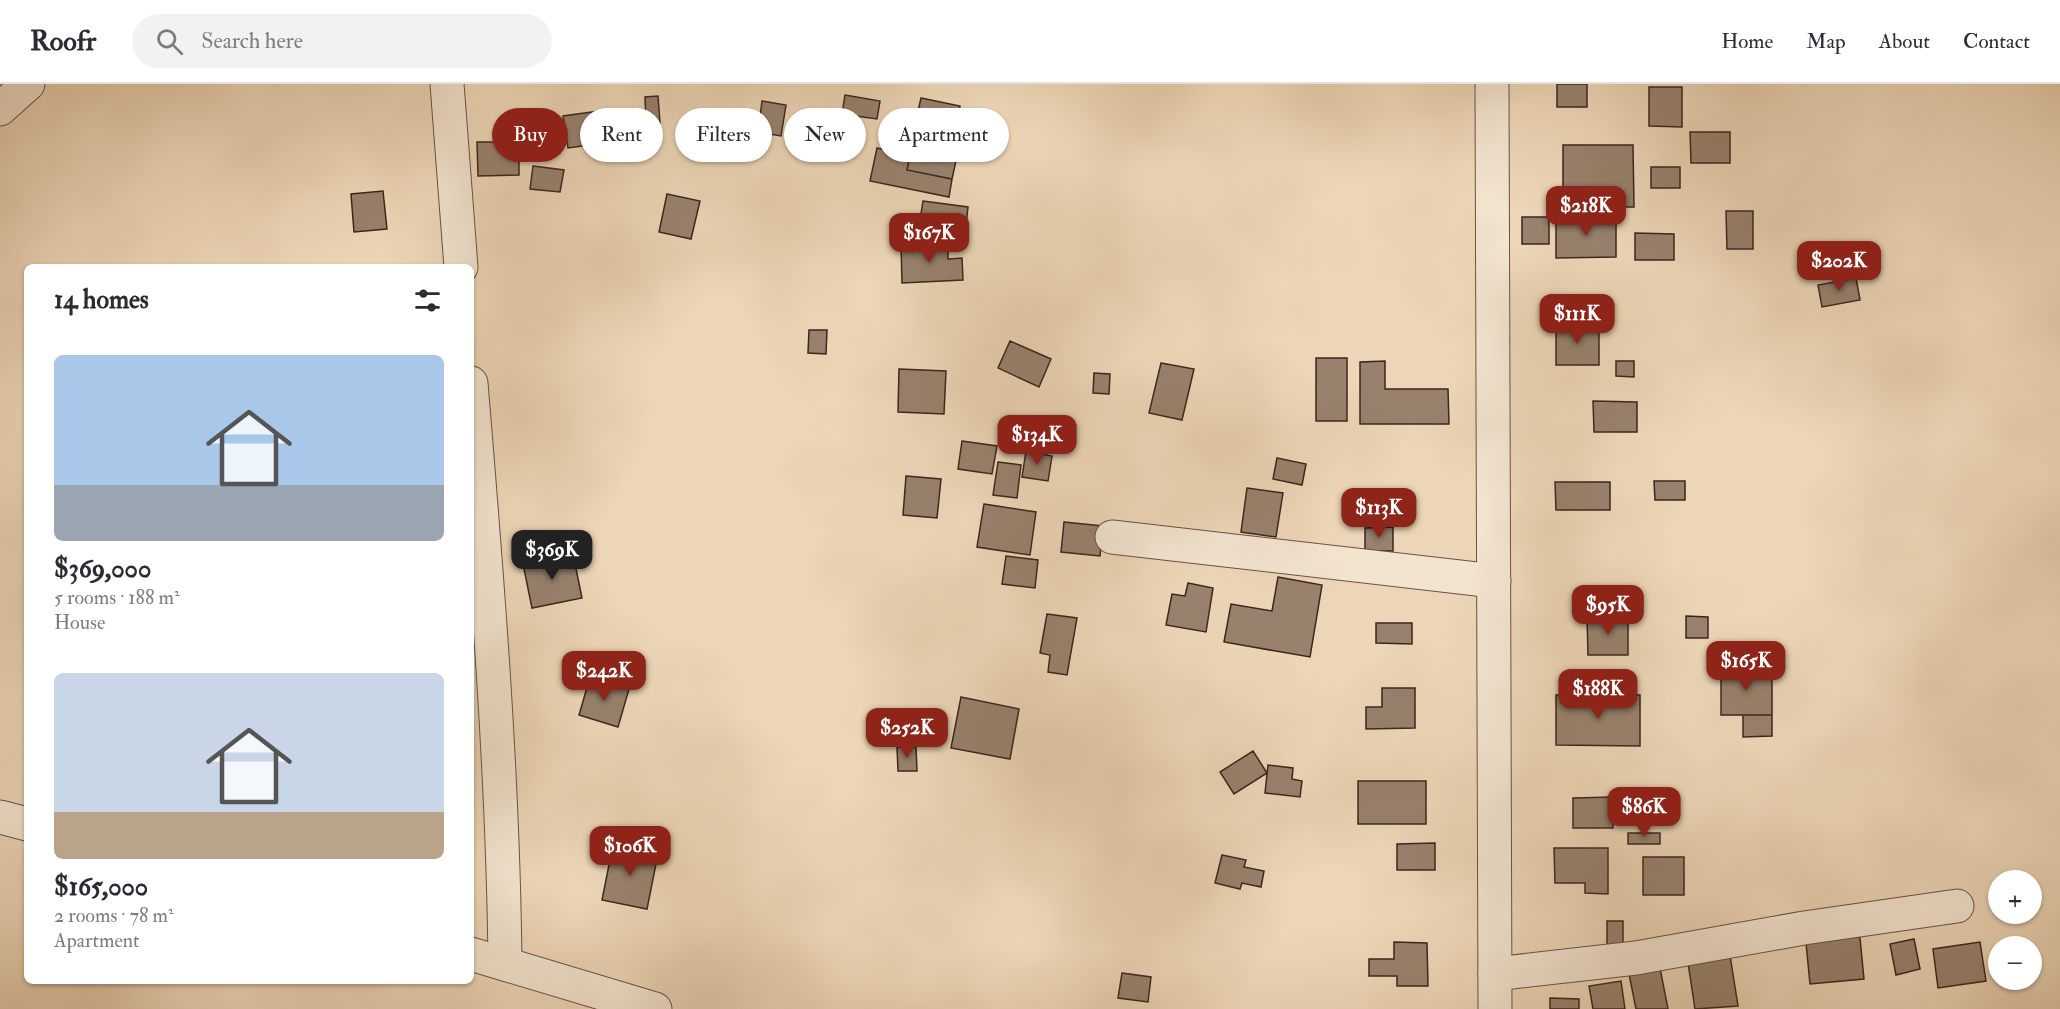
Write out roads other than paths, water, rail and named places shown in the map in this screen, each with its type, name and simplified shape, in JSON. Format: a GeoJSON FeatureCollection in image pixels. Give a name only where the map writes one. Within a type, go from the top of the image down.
{"type":"FeatureCollection","features":[{"type":"Feature","properties":{"kind":"street"},"geometry":{"type":"LineString","coordinates":[[0,109],[28,84]]}},
{"type":"Feature","properties":{"kind":"street"},"geometry":{"type":"LineString","coordinates":[[447,84],[461,264]]}},
{"type":"Feature","properties":{"kind":"street"},"geometry":{"type":"LineString","coordinates":[[1492,84],[1495,1009]]}},
{"type":"Feature","properties":{"kind":"street"},"geometry":{"type":"LineString","coordinates":[[474,418],[487,569],[504,854],[505,964]]}},
{"type":"Feature","properties":{"kind":"street"},"geometry":{"type":"LineString","coordinates":[[1112,537],[1494,581]]}},
{"type":"Feature","properties":{"kind":"street"},"geometry":{"type":"LineString","coordinates":[[0,817],[24,823]]}},
{"type":"Feature","properties":{"kind":"street"},"geometry":{"type":"LineString","coordinates":[[1496,974],[1636,958],[1804,928],[1957,906]]}},
{"type":"Feature","properties":{"kind":"street"},"geometry":{"type":"LineString","coordinates":[[474,955],[655,1009]]}}]}
